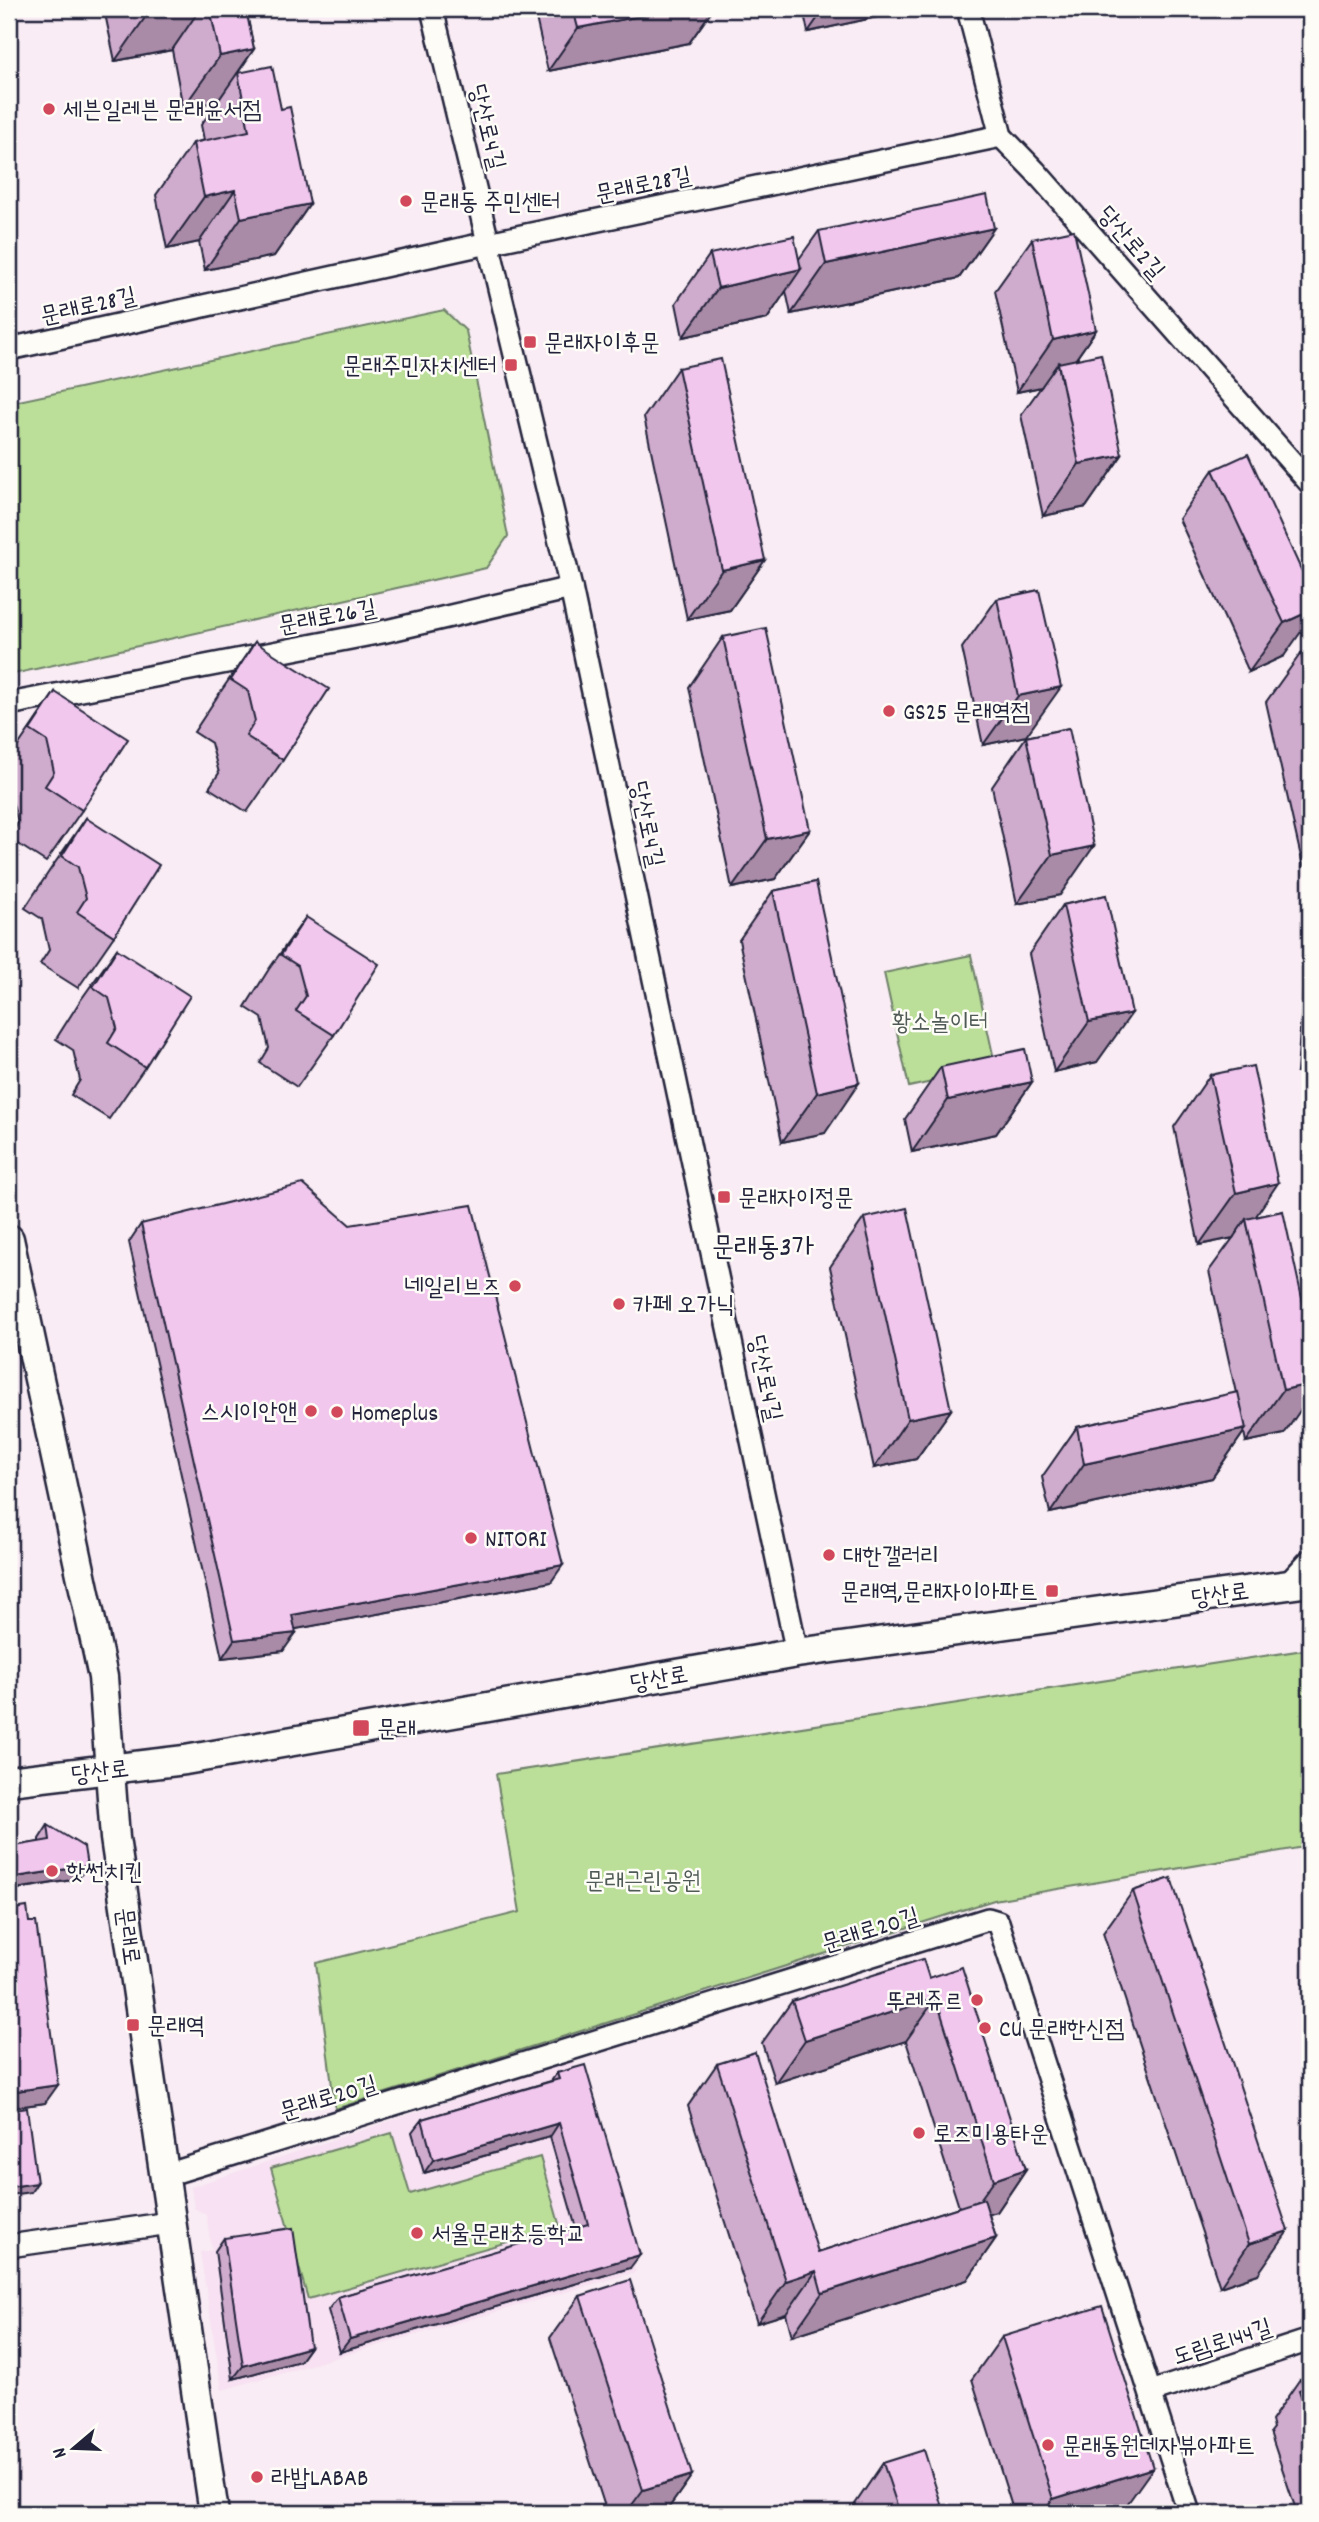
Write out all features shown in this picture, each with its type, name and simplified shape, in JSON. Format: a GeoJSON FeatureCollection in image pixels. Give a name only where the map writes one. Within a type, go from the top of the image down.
{"type":"FeatureCollection","features":[{"type":"Feature","properties":{"kind":"main road","name":"문래로"},"geometry":{"type":"LineString","coordinates":[[9,1244],[103,1677],[115,1838],[214,2513]]}},
{"type":"Feature","properties":{"kind":"main road","name":"당산로"},"geometry":{"type":"LineString","coordinates":[[9,1781],[185,1760],[797,1653],[1299,1583]]}},
{"type":"Feature","properties":{"kind":"street","name":"당산로4길"},"geometry":{"type":"LineString","coordinates":[[432,9],[571,588],[797,1653]]}},
{"type":"Feature","properties":{"kind":"street","name":"당산로2길"},"geometry":{"type":"LineString","coordinates":[[968,9],[1001,136],[1035,171],[1310,483]]}},
{"type":"Feature","properties":{"kind":"street","name":"문래로28길"},"geometry":{"type":"LineString","coordinates":[[9,349],[488,243],[1001,136]]}},
{"type":"Feature","properties":{"kind":"street","name":"문래로26길"},"geometry":{"type":"LineString","coordinates":[[9,704],[382,632],[571,588]]}},
{"type":"Feature","properties":{"kind":"street"},"geometry":{"type":"LineString","coordinates":[[1299,1583],[1310,1560]]}},
{"type":"Feature","properties":{"kind":"street","name":"문래로20길"},"geometry":{"type":"LineString","coordinates":[[163,2176],[988,1919],[999,1922],[1189,2513]]}},
{"type":"Feature","properties":{"kind":"street"},"geometry":{"type":"LineString","coordinates":[[9,2246],[170,2223]]}},
{"type":"Feature","properties":{"kind":"street","name":"도림로144길"},"geometry":{"type":"LineString","coordinates":[[1151,2392],[1310,2340]]}},
{"type":"Feature","properties":{"kind":"shaded area","name":"서울문래초등학교"},"geometry":{"type":"Polygon","coordinates":[[[573,2060],[636,2272],[222,2390],[200,2252],[212,2250],[206,2215],[194,2208],[191,2187],[573,2060]]]}},
{"type":"Feature","properties":{"kind":"green space"},"geometry":{"type":"Polygon","coordinates":[[[444,310],[466,331],[508,536],[486,568],[9,675],[9,403],[444,310]]]}},
{"type":"Feature","properties":{"kind":"green space","name":"황소놀이터"},"geometry":{"type":"Polygon","coordinates":[[[971,955],[996,1068],[909,1087],[884,973],[971,955]]]}},
{"type":"Feature","properties":{"kind":"green space","name":"문래근린공원"},"geometry":{"type":"Polygon","coordinates":[[[1310,1649],[1310,1846],[994,1900],[335,2109],[316,1963],[520,1912],[496,1774],[1310,1649]]]}},
{"type":"Feature","properties":{"kind":"green space"},"geometry":{"type":"Polygon","coordinates":[[[392,2133],[410,2194],[540,2157],[560,2227],[308,2299],[271,2168],[392,2133]]]}},
{"type":"Feature","properties":{"kind":"building"},"geometry":{"type":"Polygon","coordinates":[[[210,9],[246,9],[254,49],[220,56],[210,9]]]}},
{"type":"Feature","properties":{"kind":"building"},"geometry":{"type":"Polygon","coordinates":[[[573,9],[677,9],[578,28],[573,9]]]}},
{"type":"Feature","properties":{"kind":"building"},"geometry":{"type":"Polygon","coordinates":[[[272,66],[281,109],[290,107],[310,204],[241,218],[235,190],[204,197],[193,143],[249,131],[238,73],[272,66]]]}},
{"type":"Feature","properties":{"kind":"building"},"geometry":{"type":"Polygon","coordinates":[[[987,195],[994,228],[826,264],[819,231],[987,195]]]}},
{"type":"Feature","properties":{"kind":"building"},"geometry":{"type":"Polygon","coordinates":[[[1074,230],[1096,330],[1053,340],[1032,239],[1074,230]]]}},
{"type":"Feature","properties":{"kind":"building"},"geometry":{"type":"Polygon","coordinates":[[[794,236],[801,269],[718,288],[710,254],[794,236]]]}},
{"type":"Feature","properties":{"kind":"building"},"geometry":{"type":"Polygon","coordinates":[[[1101,354],[1122,455],[1079,464],[1058,363],[1101,354]]]}},
{"type":"Feature","properties":{"kind":"building"},"geometry":{"type":"Polygon","coordinates":[[[721,359],[765,560],[722,570],[678,368],[721,359]]]}},
{"type":"Feature","properties":{"kind":"building"},"geometry":{"type":"Polygon","coordinates":[[[1248,454],[1310,589],[1310,611],[1284,623],[1213,470],[1248,454]]]}},
{"type":"Feature","properties":{"kind":"building"},"geometry":{"type":"Polygon","coordinates":[[[1039,590],[1061,687],[1018,696],[997,599],[1039,590]]]}},
{"type":"Feature","properties":{"kind":"building"},"geometry":{"type":"Polygon","coordinates":[[[766,628],[810,830],[767,839],[723,637],[766,628]]]}},
{"type":"Feature","properties":{"kind":"building"},"geometry":{"type":"Polygon","coordinates":[[[255,642],[329,689],[283,760],[246,736],[255,721],[248,691],[231,680],[255,642]]]}},
{"type":"Feature","properties":{"kind":"building"},"geometry":{"type":"Polygon","coordinates":[[[1310,650],[1310,695],[1301,653],[1310,650]]]}},
{"type":"Feature","properties":{"kind":"building"},"geometry":{"type":"Polygon","coordinates":[[[55,692],[128,739],[82,810],[45,786],[54,772],[47,741],[30,730],[55,692]]]}},
{"type":"Feature","properties":{"kind":"building"},"geometry":{"type":"Polygon","coordinates":[[[1069,728],[1094,846],[1052,855],[1026,737],[1069,728]]]}},
{"type":"Feature","properties":{"kind":"building"},"geometry":{"type":"Polygon","coordinates":[[[86,818],[159,865],[114,936],[77,912],[86,898],[78,867],[62,856],[86,818]]]}},
{"type":"Feature","properties":{"kind":"building"},"geometry":{"type":"Polygon","coordinates":[[[816,882],[859,1083],[817,1093],[773,891],[816,882]]]}},
{"type":"Feature","properties":{"kind":"building"},"geometry":{"type":"Polygon","coordinates":[[[1106,895],[1132,1013],[1089,1022],[1063,905],[1106,895]]]}},
{"type":"Feature","properties":{"kind":"building"},"geometry":{"type":"Polygon","coordinates":[[[306,917],[379,964],[334,1035],[296,1011],[306,996],[298,966],[281,955],[306,917]]]}},
{"type":"Feature","properties":{"kind":"building"},"geometry":{"type":"Polygon","coordinates":[[[117,949],[190,996],[145,1067],[108,1043],[117,1028],[109,998],[93,987],[117,949]]]}},
{"type":"Feature","properties":{"kind":"building"},"geometry":{"type":"Polygon","coordinates":[[[1025,1049],[1032,1082],[948,1100],[941,1067],[1025,1049]]]}},
{"type":"Feature","properties":{"kind":"building"},"geometry":{"type":"Polygon","coordinates":[[[1253,1066],[1278,1183],[1236,1193],[1210,1075],[1253,1066]]]}},
{"type":"Feature","properties":{"kind":"building","name":"Homeplus"},"geometry":{"type":"Polygon","coordinates":[[[303,1184],[350,1225],[472,1205],[563,1565],[292,1615],[296,1633],[234,1640],[141,1224],[303,1184]]]}},
{"type":"Feature","properties":{"kind":"building"},"geometry":{"type":"Polygon","coordinates":[[[907,1208],[951,1410],[908,1419],[864,1218],[907,1208]]]}},
{"type":"Feature","properties":{"kind":"building"},"geometry":{"type":"Polygon","coordinates":[[[1283,1211],[1310,1335],[1310,1384],[1283,1390],[1246,1219],[1283,1211]]]}},
{"type":"Feature","properties":{"kind":"building"},"geometry":{"type":"Polygon","coordinates":[[[1238,1392],[1246,1429],[1084,1464],[1077,1427],[1238,1392]]]}},
{"type":"Feature","properties":{"kind":"building"},"geometry":{"type":"Polygon","coordinates":[[[9,1673],[12,1697],[9,1698],[9,1673]]]}},
{"type":"Feature","properties":{"kind":"building"},"geometry":{"type":"Polygon","coordinates":[[[48,1825],[84,1847],[87,1866],[9,1878],[9,1847],[50,1840],[48,1825]]]}},
{"type":"Feature","properties":{"kind":"building"},"geometry":{"type":"Polygon","coordinates":[[[1171,1878],[1288,2231],[1249,2244],[1133,1891],[1171,1878]]]}},
{"type":"Feature","properties":{"kind":"building"},"geometry":{"type":"Polygon","coordinates":[[[9,1884],[14,1909],[27,1907],[29,1922],[36,1922],[58,2085],[9,2092],[9,1884]]]}},
{"type":"Feature","properties":{"kind":"building"},"geometry":{"type":"Polygon","coordinates":[[[923,1959],[929,1978],[962,1967],[1026,2169],[994,2180],[936,1998],[805,2040],[792,2001],[923,1959]]]}},
{"type":"Feature","properties":{"kind":"building"},"geometry":{"type":"Polygon","coordinates":[[[755,2052],[818,2252],[984,2199],[996,2238],[822,2293],[816,2271],[786,2281],[717,2064],[755,2052]]]}},
{"type":"Feature","properties":{"kind":"building"},"geometry":{"type":"Polygon","coordinates":[[[585,2065],[640,2255],[350,2339],[338,2297],[588,2224],[559,2123],[433,2160],[422,2119],[559,2079],[557,2073],[585,2065]]]}},
{"type":"Feature","properties":{"kind":"building"},"geometry":{"type":"Polygon","coordinates":[[[27,2108],[37,2183],[9,2187],[9,2111],[27,2108]]]}},
{"type":"Feature","properties":{"kind":"building"},"geometry":{"type":"Polygon","coordinates":[[[293,2228],[310,2347],[243,2366],[224,2238],[293,2228]]]}},
{"type":"Feature","properties":{"kind":"building"},"geometry":{"type":"Polygon","coordinates":[[[630,2280],[692,2475],[643,2490],[580,2296],[630,2280]]]}},
{"type":"Feature","properties":{"kind":"building"},"geometry":{"type":"Polygon","coordinates":[[[1102,2306],[1153,2468],[1053,2499],[1002,2337],[1102,2306]]]}},
{"type":"Feature","properties":{"kind":"building"},"geometry":{"type":"Polygon","coordinates":[[[1310,2376],[1310,2422],[1299,2390],[1304,2388],[1300,2379],[1310,2376]]]}},
{"type":"Feature","properties":{"kind":"building"},"geometry":{"type":"Polygon","coordinates":[[[924,2450],[944,2513],[890,2513],[889,2511],[898,2508],[883,2463],[924,2450]]]}},
{"type":"Feature","properties":{"kind":"place","name":"세븐일레븐 문래윤서점"},"geometry":{"type":"Point","coordinates":[49,109]}},
{"type":"Feature","properties":{"kind":"place","name":"문래동 주민센터"},"geometry":{"type":"Point","coordinates":[406,201]}},
{"type":"Feature","properties":{"kind":"place","name":"문래자이후문"},"geometry":{"type":"Point","coordinates":[530,342]}},
{"type":"Feature","properties":{"kind":"place","name":"문래주민자치센터"},"geometry":{"type":"Point","coordinates":[511,365]}},
{"type":"Feature","properties":{"kind":"place","name":"GS25 문래역점"},"geometry":{"type":"Point","coordinates":[889,711]}},
{"type":"Feature","properties":{"kind":"place","name":"문래자이정문"},"geometry":{"type":"Point","coordinates":[724,1197]}},
{"type":"Feature","properties":{"kind":"place","name":"네일리브즈"},"geometry":{"type":"Point","coordinates":[515,1286]}},
{"type":"Feature","properties":{"kind":"place","name":"카페 오가닉"},"geometry":{"type":"Point","coordinates":[619,1304]}},
{"type":"Feature","properties":{"kind":"place","name":"스시이안앤"},"geometry":{"type":"Point","coordinates":[311,1411]}},
{"type":"Feature","properties":{"kind":"place","name":"Homeplus"},"geometry":{"type":"Point","coordinates":[337,1412]}},
{"type":"Feature","properties":{"kind":"place","name":"NITORI"},"geometry":{"type":"Point","coordinates":[471,1538]}},
{"type":"Feature","properties":{"kind":"place","name":"대한갤러리"},"geometry":{"type":"Point","coordinates":[829,1555]}},
{"type":"Feature","properties":{"kind":"place","name":"문래역,문래자이아파트"},"geometry":{"type":"Point","coordinates":[1052,1591]}},
{"type":"Feature","properties":{"kind":"place","name":"문래"},"geometry":{"type":"Point","coordinates":[361,1728]}},
{"type":"Feature","properties":{"kind":"place","name":"핫썬치킨"},"geometry":{"type":"Point","coordinates":[52,1871]}},
{"type":"Feature","properties":{"kind":"place","name":"뚜레쥬르"},"geometry":{"type":"Point","coordinates":[977,2000]}},
{"type":"Feature","properties":{"kind":"place","name":"문래역"},"geometry":{"type":"Point","coordinates":[133,2025]}},
{"type":"Feature","properties":{"kind":"place","name":"CU 문래한신점"},"geometry":{"type":"Point","coordinates":[985,2028]}},
{"type":"Feature","properties":{"kind":"place","name":"로즈미용타운"},"geometry":{"type":"Point","coordinates":[919,2133]}},
{"type":"Feature","properties":{"kind":"place","name":"서울문래초등학교"},"geometry":{"type":"Point","coordinates":[417,2233]}},
{"type":"Feature","properties":{"kind":"place","name":"문래동원데자뷰아파트"},"geometry":{"type":"Point","coordinates":[1048,2445]}},
{"type":"Feature","properties":{"kind":"place","name":"라밥LABAB"},"geometry":{"type":"Point","coordinates":[257,2477]}},
{"type":"Feature","properties":{"kind":"district","name":"문래동3가"},"geometry":{"type":"Point","coordinates":[763,1245]}}]}
